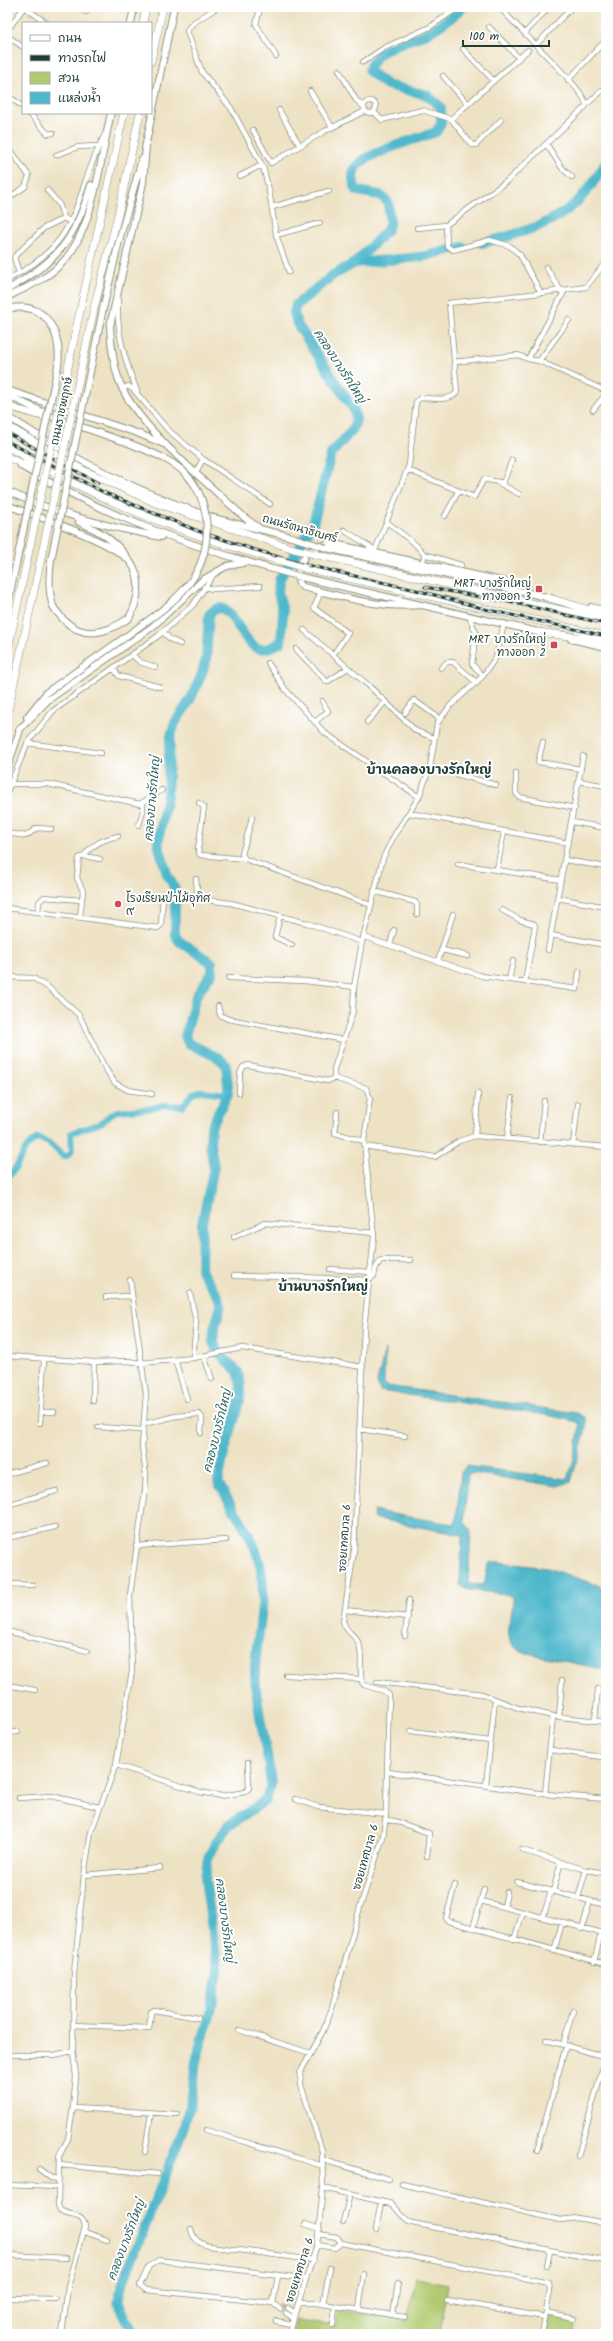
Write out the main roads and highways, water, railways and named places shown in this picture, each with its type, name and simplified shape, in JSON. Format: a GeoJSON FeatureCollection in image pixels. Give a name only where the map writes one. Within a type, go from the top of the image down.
{"type":"FeatureCollection","features":[{"type":"Feature","properties":{"kind":"main road"},"geometry":{"type":"LineString","coordinates":[[131,22],[134,7]]}},
{"type":"Feature","properties":{"kind":"main road"},"geometry":{"type":"LineString","coordinates":[[143,22],[146,7]]}},
{"type":"Feature","properties":{"kind":"main road"},"geometry":{"type":"LineString","coordinates":[[152,56],[163,7]]}},
{"type":"Feature","properties":{"kind":"main road"},"geometry":{"type":"LineString","coordinates":[[7,491],[53,510],[105,535],[116,543],[131,564],[136,576],[138,598],[129,618],[116,627],[99,633],[85,632],[71,626],[54,608],[50,596],[50,560],[103,309],[120,237],[146,146],[174,7]]}},
{"type":"Feature","properties":{"kind":"main road"},"geometry":{"type":"LineString","coordinates":[[7,290],[48,263],[67,243],[80,220],[111,114]]}},
{"type":"Feature","properties":{"kind":"main road","name":"ถนนราชพฤกษ์"},"geometry":{"type":"LineString","coordinates":[[7,654],[124,114]]}},
{"type":"Feature","properties":{"kind":"main road","name":"ถนนราชพฤกษ์"},"geometry":{"type":"LineString","coordinates":[[7,715],[94,304],[118,215],[140,114]]}},
{"type":"Feature","properties":{"kind":"main road"},"geometry":{"type":"LineString","coordinates":[[7,297],[47,276],[60,266],[78,242],[88,214],[101,146]]}},
{"type":"Feature","properties":{"kind":"main road"},"geometry":{"type":"LineString","coordinates":[[146,146],[143,183],[110,326],[114,363],[122,389],[145,421],[169,446],[245,518],[259,528]]}},
{"type":"Feature","properties":{"kind":"main road"},"geometry":{"type":"LineString","coordinates":[[7,309],[25,307],[46,316],[52,326],[59,348],[58,366],[7,607]]}},
{"type":"Feature","properties":{"kind":"main road"},"geometry":{"type":"LineString","coordinates":[[7,390],[137,432],[169,446]]}},
{"type":"Feature","properties":{"kind":"main road"},"geometry":{"type":"LineString","coordinates":[[7,395],[53,417],[131,444],[173,464],[187,475],[203,506],[207,529],[206,546],[199,570],[188,585],[177,597],[124,638],[47,692],[31,711],[19,730],[7,769]]}},
{"type":"Feature","properties":{"kind":"main road"},"geometry":{"type":"LineString","coordinates":[[7,406],[74,425]]}},
{"type":"Feature","properties":{"kind":"main road","name":"ถนนรัตนาธิเบศร์"},"geometry":{"type":"LineString","coordinates":[[7,416],[86,460],[161,497],[214,517],[243,526],[259,528],[326,548],[606,611]]}},
{"type":"Feature","properties":{"kind":"main road","name":"ถนนรัตนาธิเบศร์"},"geometry":{"type":"LineString","coordinates":[[7,426],[85,471],[158,504],[294,549],[606,620]]}},
{"type":"Feature","properties":{"kind":"main road"},"geometry":{"type":"LineString","coordinates":[[7,446],[78,487]]}},
{"type":"Feature","properties":{"kind":"main road"},"geometry":{"type":"LineString","coordinates":[[7,458],[78,487],[152,521],[236,549],[304,568],[606,636]]}},
{"type":"Feature","properties":{"kind":"main road"},"geometry":{"type":"LineString","coordinates":[[7,458],[74,496],[148,530],[180,541],[301,577],[606,647]]}},
{"type":"Feature","properties":{"kind":"main road"},"geometry":{"type":"LineString","coordinates":[[7,505],[98,541],[122,555],[131,564]]}},
{"type":"Feature","properties":{"kind":"main road"},"geometry":{"type":"LineString","coordinates":[[53,510],[105,526],[180,541]]}},
{"type":"Feature","properties":{"kind":"main road"},"geometry":{"type":"LineString","coordinates":[[423,605],[402,607],[321,592],[299,585],[298,572],[308,552],[330,543],[374,551],[506,582],[510,584],[512,589]]}},
{"type":"Feature","properties":{"kind":"main road"},"geometry":{"type":"LineString","coordinates":[[19,730],[48,700],[152,627],[204,579],[232,565],[249,562]]}},
{"type":"Feature","properties":{"kind":"main road"},"geometry":{"type":"LineString","coordinates":[[546,597],[606,615]]}},
{"type":"Feature","properties":{"kind":"main road"},"geometry":{"type":"LineString","coordinates":[[538,632],[606,641]]}},
{"type":"Feature","properties":{"kind":"water"},"geometry":{"type":"Polygon","coordinates":[[[385,1349],[384,1384],[387,1386],[577,1413],[586,1418],[586,1429],[571,1482],[557,1486],[473,1473],[468,1474],[464,1522],[470,1528],[471,1533],[468,1581],[470,1584],[484,1585],[488,1566],[491,1562],[499,1562],[547,1568],[606,1588],[606,1670],[522,1652],[515,1647],[509,1635],[513,1597],[500,1593],[469,1590],[460,1585],[462,1535],[373,1518],[374,1511],[453,1524],[456,1522],[461,1473],[466,1466],[566,1479],[572,1467],[580,1426],[578,1422],[547,1415],[380,1391],[377,1383],[385,1349]]]}},
{"type":"Feature","properties":{"kind":"waterway"},"geometry":{"type":"LineString","coordinates":[[355,263],[387,230],[390,222],[388,202],[380,195],[357,191],[353,179],[354,170],[361,162],[369,157],[405,142],[436,132],[441,124],[441,107],[427,95],[387,85],[369,71],[371,63],[376,57],[390,47],[427,33],[450,18],[463,7]]}},
{"type":"Feature","properties":{"kind":"waterway","name":"คลองบางรักใหญ่"},"geometry":{"type":"LineString","coordinates":[[482,243],[510,236],[538,226],[563,213],[575,204],[585,193],[606,163]]}},
{"type":"Feature","properties":{"kind":"waterway","name":"คลองบางรักใหญ่"},"geometry":{"type":"LineString","coordinates":[[134,2334],[118,2302],[122,2285],[183,2130],[192,2096],[196,2061],[211,2012],[218,1971],[205,1879],[208,1858],[216,1842],[229,1825],[266,1800],[271,1785],[257,1699],[255,1670],[263,1599],[261,1571],[255,1547],[218,1482],[224,1454],[240,1400],[241,1385],[238,1372],[219,1353],[213,1342],[214,1330],[221,1306],[218,1296],[201,1271],[202,1223],[214,1167],[210,1144],[211,1127],[228,1094],[228,1085],[226,1065],[219,1058],[188,1043],[185,1036],[196,996],[212,973],[212,963],[179,941],[175,935],[175,889],[167,874],[158,843],[167,795],[170,739],[175,723],[190,700],[201,676],[206,660],[209,615],[216,609],[223,609],[235,621],[253,646],[260,649],[269,648],[281,642],[283,612],[278,592],[279,580],[313,524],[331,454],[353,429],[356,419],[354,410],[297,324],[294,313],[296,305],[333,275],[355,263],[421,257],[462,247]]}},
{"type":"Feature","properties":{"kind":"waterway"},"geometry":{"type":"LineString","coordinates":[[7,1177],[16,1168],[27,1147],[38,1138],[49,1143],[64,1157],[69,1155],[72,1150],[71,1133],[101,1123],[117,1111],[147,1109],[164,1105],[183,1106],[193,1093],[200,1091],[228,1094]]}},
{"type":"Feature","properties":{"kind":"tunnel"},"geometry":{"type":"LineString","coordinates":[[282,2305],[288,2308]]}},
{"type":"Feature","properties":{"kind":"railway"},"geometry":{"type":"LineString","coordinates":[[7,433],[98,483]]}},
{"type":"Feature","properties":{"kind":"railway"},"geometry":{"type":"LineString","coordinates":[[7,441],[105,493],[198,531],[249,548],[302,564],[416,590],[489,610],[606,636]]}},
{"type":"Feature","properties":{"kind":"railway"},"geometry":{"type":"LineString","coordinates":[[425,587],[519,604],[606,624]]}},
{"type":"Feature","properties":{"kind":"place","name":"MRT บางรักใหญ่ ทางออก 3"},"geometry":{"type":"Point","coordinates":[539,589]}},
{"type":"Feature","properties":{"kind":"place","name":"MRT บางรักใหญ่ ทางออก 2"},"geometry":{"type":"Point","coordinates":[554,645]}},
{"type":"Feature","properties":{"kind":"place","name":"โรงเรียนป่าไม้อุทิศ ๙"},"geometry":{"type":"Point","coordinates":[118,904]}},
{"type":"Feature","properties":{"kind":"district","name":"บ้านคลองบางรักใหญ่"},"geometry":{"type":"Point","coordinates":[429,769]}},
{"type":"Feature","properties":{"kind":"district","name":"บ้านบางรักใหญ่"},"geometry":{"type":"Point","coordinates":[323,1286]}}]}
